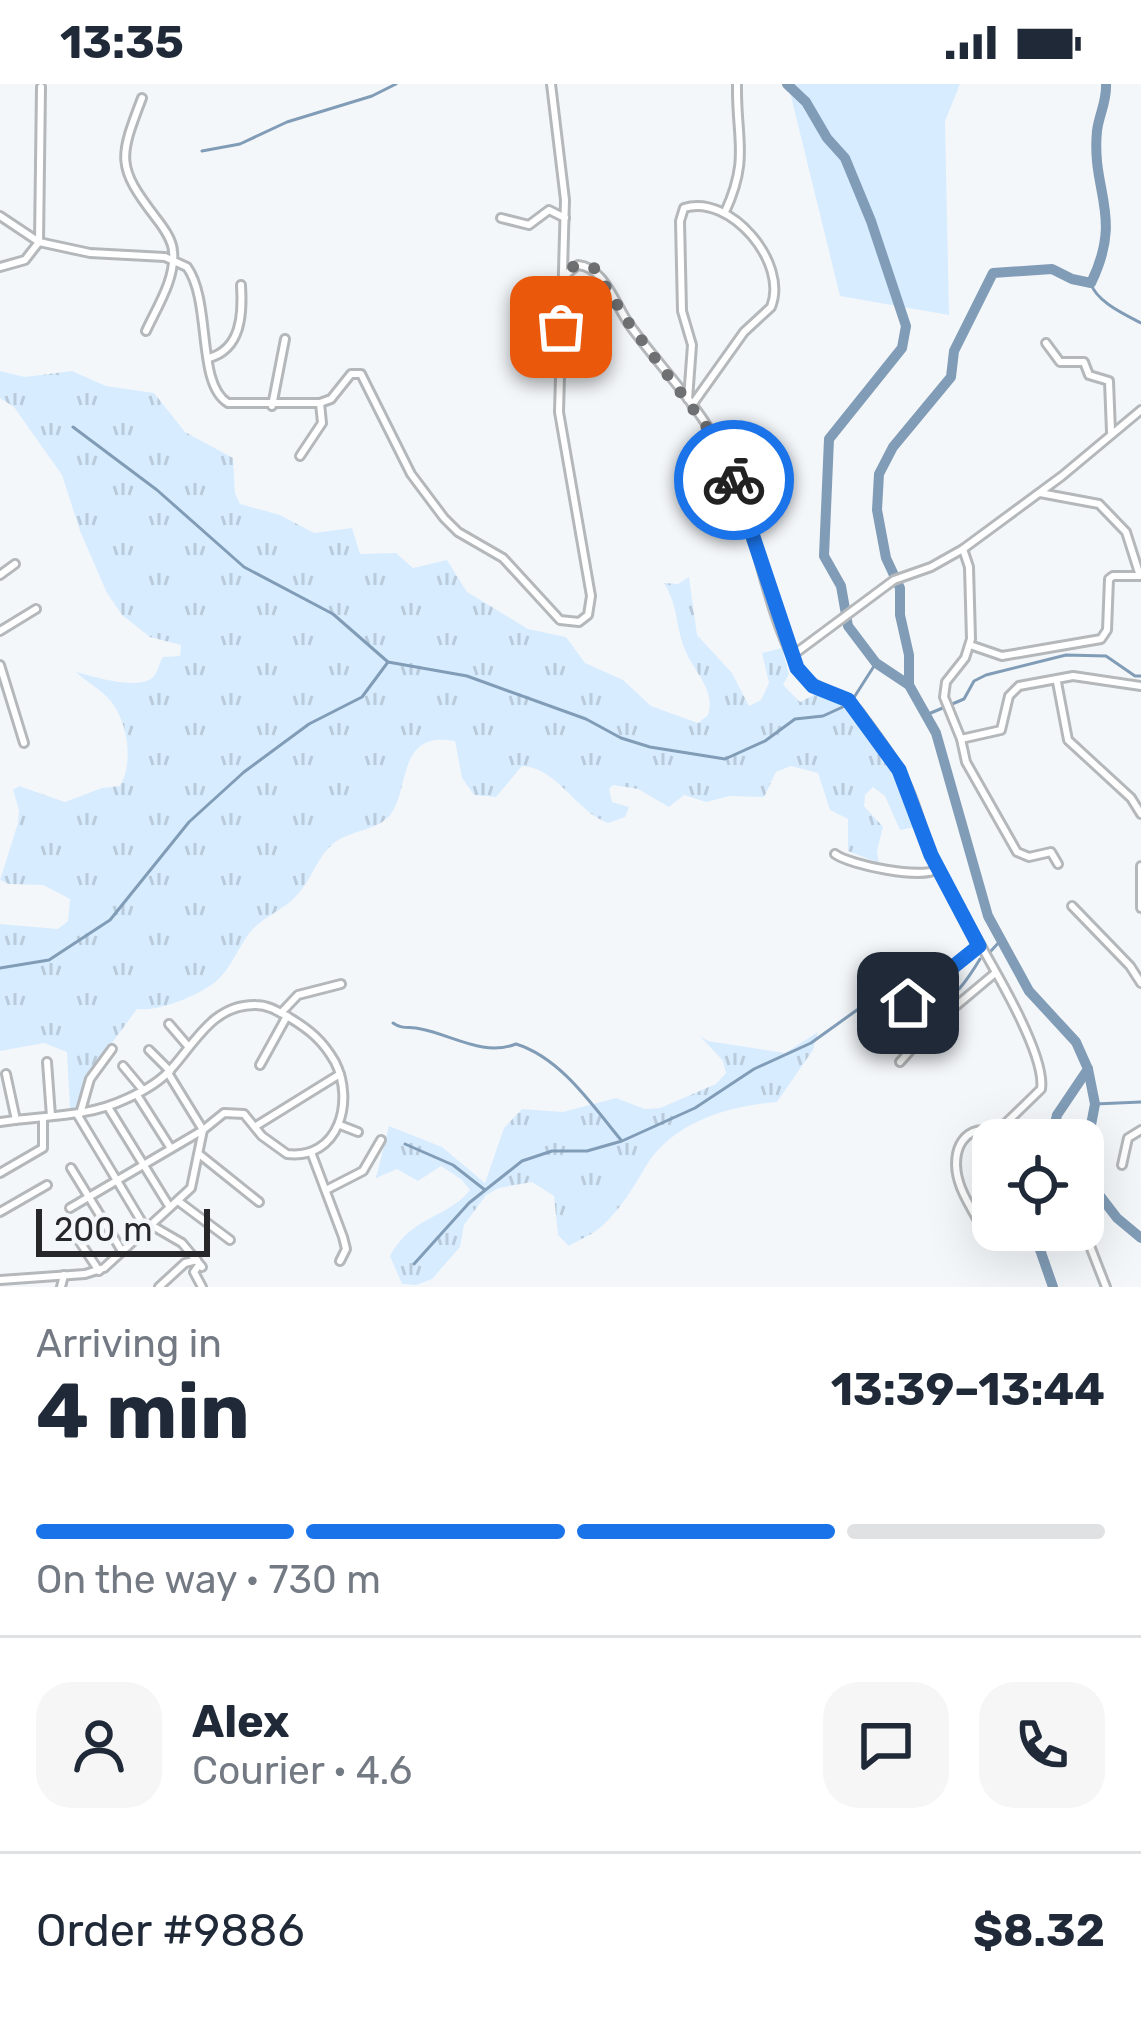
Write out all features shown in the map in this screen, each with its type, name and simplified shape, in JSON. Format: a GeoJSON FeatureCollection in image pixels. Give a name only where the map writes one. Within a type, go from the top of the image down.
{"type":"FeatureCollection","features":[{"type":"Feature","properties":{"kind":"street"},"geometry":{"type":"LineString","coordinates":[[0,216],[39,242],[90,253],[173,259],[187,267],[196,282],[214,390],[222,400],[236,405],[320,404],[331,399],[351,374],[361,374],[411,474],[450,525],[503,558],[560,620],[579,622],[588,615],[592,596],[559,412],[566,218],[551,84]]}},
{"type":"Feature","properties":{"kind":"street"},"geometry":{"type":"LineString","coordinates":[[725,212],[744,158],[736,117],[737,84]]}},
{"type":"Feature","properties":{"kind":"street"},"geometry":{"type":"LineString","coordinates":[[0,267],[25,260],[39,242],[41,87]]}},
{"type":"Feature","properties":{"kind":"street"},"geometry":{"type":"LineString","coordinates":[[142,98],[124,151],[127,178],[168,236],[173,259],[146,331]]}},
{"type":"Feature","properties":{"kind":"street"},"geometry":{"type":"LineString","coordinates":[[702,204],[725,212],[756,244],[769,266],[774,303],[744,332],[690,402],[692,357],[682,311],[680,214],[684,208],[702,204]]}},
{"type":"Feature","properties":{"kind":"street"},"geometry":{"type":"LineString","coordinates":[[501,218],[530,225],[549,210],[566,218]]}},
{"type":"Feature","properties":{"kind":"street"},"geometry":{"type":"LineString","coordinates":[[562,278],[574,266],[594,268],[628,322],[690,402],[722,451],[746,509],[791,656],[813,686],[839,695],[856,709],[899,770],[938,869],[1023,1022],[1043,1081],[1033,1100],[1009,1119]]}},
{"type":"Feature","properties":{"kind":"street"},"geometry":{"type":"LineString","coordinates":[[209,358],[231,346],[242,309],[241,285]]}},
{"type":"Feature","properties":{"kind":"street"},"geometry":{"type":"LineString","coordinates":[[272,406],[285,339]]}},
{"type":"Feature","properties":{"kind":"street"},"geometry":{"type":"LineString","coordinates":[[1046,344],[1060,362],[1084,362],[1089,375],[1108,381],[1111,433]]}},
{"type":"Feature","properties":{"kind":"street"},"geometry":{"type":"LineString","coordinates":[[300,456],[322,423],[320,404]]}},
{"type":"Feature","properties":{"kind":"street"},"geometry":{"type":"LineString","coordinates":[[791,656],[896,579],[963,549],[1141,410]]}},
{"type":"Feature","properties":{"kind":"street"},"geometry":{"type":"LineString","coordinates":[[970,645],[1002,656],[1104,637],[1109,579],[1140,576],[1126,532],[1099,504],[1040,493]]}},
{"type":"Feature","properties":{"kind":"street"},"geometry":{"type":"LineString","coordinates":[[963,549],[969,567],[970,645],[943,693],[965,760],[1017,852],[1029,857],[1051,851],[1058,864]]}},
{"type":"Feature","properties":{"kind":"street"},"geometry":{"type":"LineString","coordinates":[[0,575],[15,564]]}},
{"type":"Feature","properties":{"kind":"street"},"geometry":{"type":"LineString","coordinates":[[0,631],[36,609]]}},
{"type":"Feature","properties":{"kind":"street"},"geometry":{"type":"LineString","coordinates":[[0,665],[24,743]]}},
{"type":"Feature","properties":{"kind":"street"},"geometry":{"type":"LineString","coordinates":[[961,739],[1001,730],[1009,696],[1016,687],[1073,676],[1141,686]]}},
{"type":"Feature","properties":{"kind":"street"},"geometry":{"type":"LineString","coordinates":[[1057,682],[1068,740],[1131,798],[1141,814]]}},
{"type":"Feature","properties":{"kind":"street"},"geometry":{"type":"LineString","coordinates":[[835,854],[848,863],[921,876],[938,869]]}},
{"type":"Feature","properties":{"kind":"street"},"geometry":{"type":"LineString","coordinates":[[1141,866],[1141,908]]}},
{"type":"Feature","properties":{"kind":"street"},"geometry":{"type":"LineString","coordinates":[[1072,906],[1141,983]]}},
{"type":"Feature","properties":{"kind":"street"},"geometry":{"type":"LineString","coordinates":[[886,1012],[901,1013],[916,994],[979,946]]}},
{"type":"Feature","properties":{"kind":"street"},"geometry":{"type":"LineString","coordinates":[[900,1062],[932,1026],[994,974]]}},
{"type":"Feature","properties":{"kind":"street"},"geometry":{"type":"LineString","coordinates":[[260,1065],[298,995],[341,984]]}},
{"type":"Feature","properties":{"kind":"street"},"geometry":{"type":"LineString","coordinates":[[0,1122],[108,1107],[169,1072],[187,1045],[226,1011],[259,1005],[314,1033],[340,1074],[340,1125],[331,1139],[311,1153],[287,1154],[244,1114],[231,1111],[70,1208]]}},
{"type":"Feature","properties":{"kind":"street"},"geometry":{"type":"LineString","coordinates":[[170,1024],[187,1045]]}},
{"type":"Feature","properties":{"kind":"street"},"geometry":{"type":"LineString","coordinates":[[112,1049],[90,1079],[78,1114],[149,1227],[182,1244],[199,1264]]}},
{"type":"Feature","properties":{"kind":"street"},"geometry":{"type":"LineString","coordinates":[[5,1282],[98,1271],[194,1183],[203,1130],[169,1072],[149,1050]]}},
{"type":"Feature","properties":{"kind":"street"},"geometry":{"type":"LineString","coordinates":[[0,1173],[43,1148],[46,1062]]}},
{"type":"Feature","properties":{"kind":"street"},"geometry":{"type":"LineString","coordinates":[[123,1066],[170,1147]]}},
{"type":"Feature","properties":{"kind":"street"},"geometry":{"type":"LineString","coordinates":[[6,1074],[16,1120]]}},
{"type":"Feature","properties":{"kind":"street"},"geometry":{"type":"LineString","coordinates":[[255,1126],[340,1074]]}},
{"type":"Feature","properties":{"kind":"street"},"geometry":{"type":"LineString","coordinates":[[108,1107],[170,1207]]}},
{"type":"Feature","properties":{"kind":"street"},"geometry":{"type":"LineString","coordinates":[[340,1125],[358,1132]]}},
{"type":"Feature","properties":{"kind":"street"},"geometry":{"type":"LineString","coordinates":[[1122,1165],[1127,1138],[1141,1130]]}},
{"type":"Feature","properties":{"kind":"street"},"geometry":{"type":"LineString","coordinates":[[972,1133],[960,1141],[958,1177],[972,1209]]}},
{"type":"Feature","properties":{"kind":"street"},"geometry":{"type":"LineString","coordinates":[[326,1190],[363,1171],[382,1140]]}},
{"type":"Feature","properties":{"kind":"street"},"geometry":{"type":"LineString","coordinates":[[311,1153],[345,1244],[340,1261]]}},
{"type":"Feature","properties":{"kind":"street"},"geometry":{"type":"LineString","coordinates":[[199,1154],[260,1202]]}},
{"type":"Feature","properties":{"kind":"street"},"geometry":{"type":"LineString","coordinates":[[70,1168],[122,1251]]}},
{"type":"Feature","properties":{"kind":"street"},"geometry":{"type":"LineString","coordinates":[[0,1212],[46,1185]]}},
{"type":"Feature","properties":{"kind":"street"},"geometry":{"type":"LineString","coordinates":[[178,1201],[230,1240]]}},
{"type":"Feature","properties":{"kind":"street"},"geometry":{"type":"LineString","coordinates":[[76,1236],[98,1271]]}},
{"type":"Feature","properties":{"kind":"street"},"geometry":{"type":"LineString","coordinates":[[1092,1251],[1106,1287]]}},
{"type":"Feature","properties":{"kind":"street"},"geometry":{"type":"LineString","coordinates":[[159,1287],[185,1262],[199,1264]]}},
{"type":"Feature","properties":{"kind":"street"},"geometry":{"type":"LineString","coordinates":[[199,1264],[194,1272],[202,1287]]}},
{"type":"Feature","properties":{"kind":"street"},"geometry":{"type":"LineString","coordinates":[[61,1287],[64,1275]]}},
{"type":"Feature","properties":{"kind":"street"},"geometry":{"type":"LineString","coordinates":[[33,1287],[36,1276]]}},
{"type":"Feature","properties":{"kind":"green space"},"geometry":{"type":"Polygon","coordinates":[[[788,84],[960,84],[945,121],[949,315],[840,296],[788,84]]]}},
{"type":"Feature","properties":{"kind":"green space"},"geometry":{"type":"Polygon","coordinates":[[[0,371],[25,377],[72,371],[106,386],[154,393],[185,432],[233,458],[240,504],[280,515],[314,533],[352,528],[360,554],[396,553],[413,568],[447,560],[467,592],[528,629],[566,637],[585,663],[623,680],[651,706],[698,723],[708,715],[709,697],[685,650],[664,583],[678,584],[689,577],[697,635],[732,673],[749,706],[761,700],[769,683],[762,653],[782,648],[789,674],[783,685],[800,702],[816,694],[836,701],[868,728],[902,787],[915,827],[900,830],[885,796],[873,787],[865,795],[864,806],[883,827],[879,863],[848,851],[848,819],[830,810],[818,773],[791,766],[776,772],[764,797],[730,796],[706,802],[684,795],[669,807],[638,789],[613,785],[609,789],[612,802],[629,807],[625,817],[608,823],[546,774],[522,766],[496,797],[474,795],[462,778],[455,741],[423,744],[408,764],[391,814],[334,843],[291,901],[252,930],[214,983],[177,1002],[137,1009],[95,1066],[79,1110],[70,1110],[67,1052],[44,1043],[0,1051],[0,924],[58,929],[68,921],[70,899],[43,885],[0,880],[18,823],[13,790],[19,786],[65,802],[120,786],[128,751],[119,715],[106,696],[76,672],[116,682],[148,681],[163,657],[180,656],[181,645],[150,637],[122,615],[107,593],[62,475],[14,407],[0,398],[0,371]]]}},
{"type":"Feature","properties":{"kind":"green space"},"geometry":{"type":"Polygon","coordinates":[[[818,1032],[813,1050],[777,1102],[721,1112],[686,1127],[657,1151],[615,1213],[594,1232],[569,1246],[558,1235],[554,1196],[532,1182],[499,1188],[486,1195],[464,1225],[460,1247],[432,1279],[402,1284],[390,1256],[399,1243],[470,1190],[441,1166],[418,1181],[397,1169],[376,1178],[389,1126],[442,1147],[485,1183],[504,1128],[522,1109],[563,1112],[616,1098],[645,1109],[660,1108],[716,1084],[726,1073],[723,1061],[700,1036],[785,1053],[818,1032]]]}},
{"type":"Feature","properties":{"kind":"waterway"},"geometry":{"type":"LineString","coordinates":[[202,151],[240,144],[287,122],[396,84]]}},
{"type":"Feature","properties":{"kind":"waterway"},"geometry":{"type":"LineString","coordinates":[[787,84],[806,102],[845,158],[906,326],[902,348],[829,439],[824,556],[841,586],[848,626],[876,663],[909,685],[936,733],[988,916],[1029,991],[1076,1042],[1088,1069],[1056,1119]]}},
{"type":"Feature","properties":{"kind":"waterway"},"geometry":{"type":"LineString","coordinates":[[909,685],[900,588],[886,558],[877,510],[879,474],[893,447],[951,377],[954,351],[993,273],[1052,269],[1091,283],[1105,239],[1096,152],[1106,84]]}},
{"type":"Feature","properties":{"kind":"waterway"},"geometry":{"type":"LineString","coordinates":[[1091,283],[1105,301],[1141,323]]}},
{"type":"Feature","properties":{"kind":"waterway"},"geometry":{"type":"LineString","coordinates":[[73,427],[157,490],[244,567],[333,614],[388,662],[467,676],[650,747],[725,759],[765,741],[795,719],[823,716],[847,705]]}},
{"type":"Feature","properties":{"kind":"waterway"},"geometry":{"type":"LineString","coordinates":[[926,715],[964,699],[974,681],[986,675],[1066,655],[1106,656],[1141,676]]}},
{"type":"Feature","properties":{"kind":"waterway"},"geometry":{"type":"LineString","coordinates":[[0,968],[49,960],[110,920],[189,822],[244,772],[309,724],[362,697],[388,662]]}},
{"type":"Feature","properties":{"kind":"waterway"},"geometry":{"type":"LineString","coordinates":[[853,699],[876,663]]}},
{"type":"Feature","properties":{"kind":"waterway"},"geometry":{"type":"LineString","coordinates":[[990,952],[1001,940]]}},
{"type":"Feature","properties":{"kind":"waterway"},"geometry":{"type":"LineString","coordinates":[[414,1264],[469,1203],[522,1161],[552,1151],[587,1151],[622,1141],[695,1108],[754,1069],[811,1043],[882,992],[916,1004],[940,1002],[960,988],[980,959]]}},
{"type":"Feature","properties":{"kind":"waterway"},"geometry":{"type":"LineString","coordinates":[[393,1023],[480,1047],[516,1044],[532,1051],[574,1084],[621,1140]]}},
{"type":"Feature","properties":{"kind":"waterway"},"geometry":{"type":"LineString","coordinates":[[1088,1069],[1095,1104],[1087,1146],[1097,1192],[1141,1238]]}},
{"type":"Feature","properties":{"kind":"waterway"},"geometry":{"type":"LineString","coordinates":[[1095,1104],[1141,1102]]}},
{"type":"Feature","properties":{"kind":"waterway"},"geometry":{"type":"LineString","coordinates":[[405,1144],[453,1165],[485,1190]]}},
{"type":"Feature","properties":{"kind":"waterway"},"geometry":{"type":"LineString","coordinates":[[1040,1251],[1053,1287]]}},
{"type":"Feature","properties":{"kind":"way so far"},"geometry":{"type":"LineString","coordinates":[[561,327],[562,278],[574,266],[594,268],[714,437],[734,480]]}},
{"type":"Feature","properties":{"kind":"route"},"geometry":{"type":"LineString","coordinates":[[734,480],[797,668],[813,686],[848,700],[899,770],[931,855],[979,946],[908,1003]]}}]}
